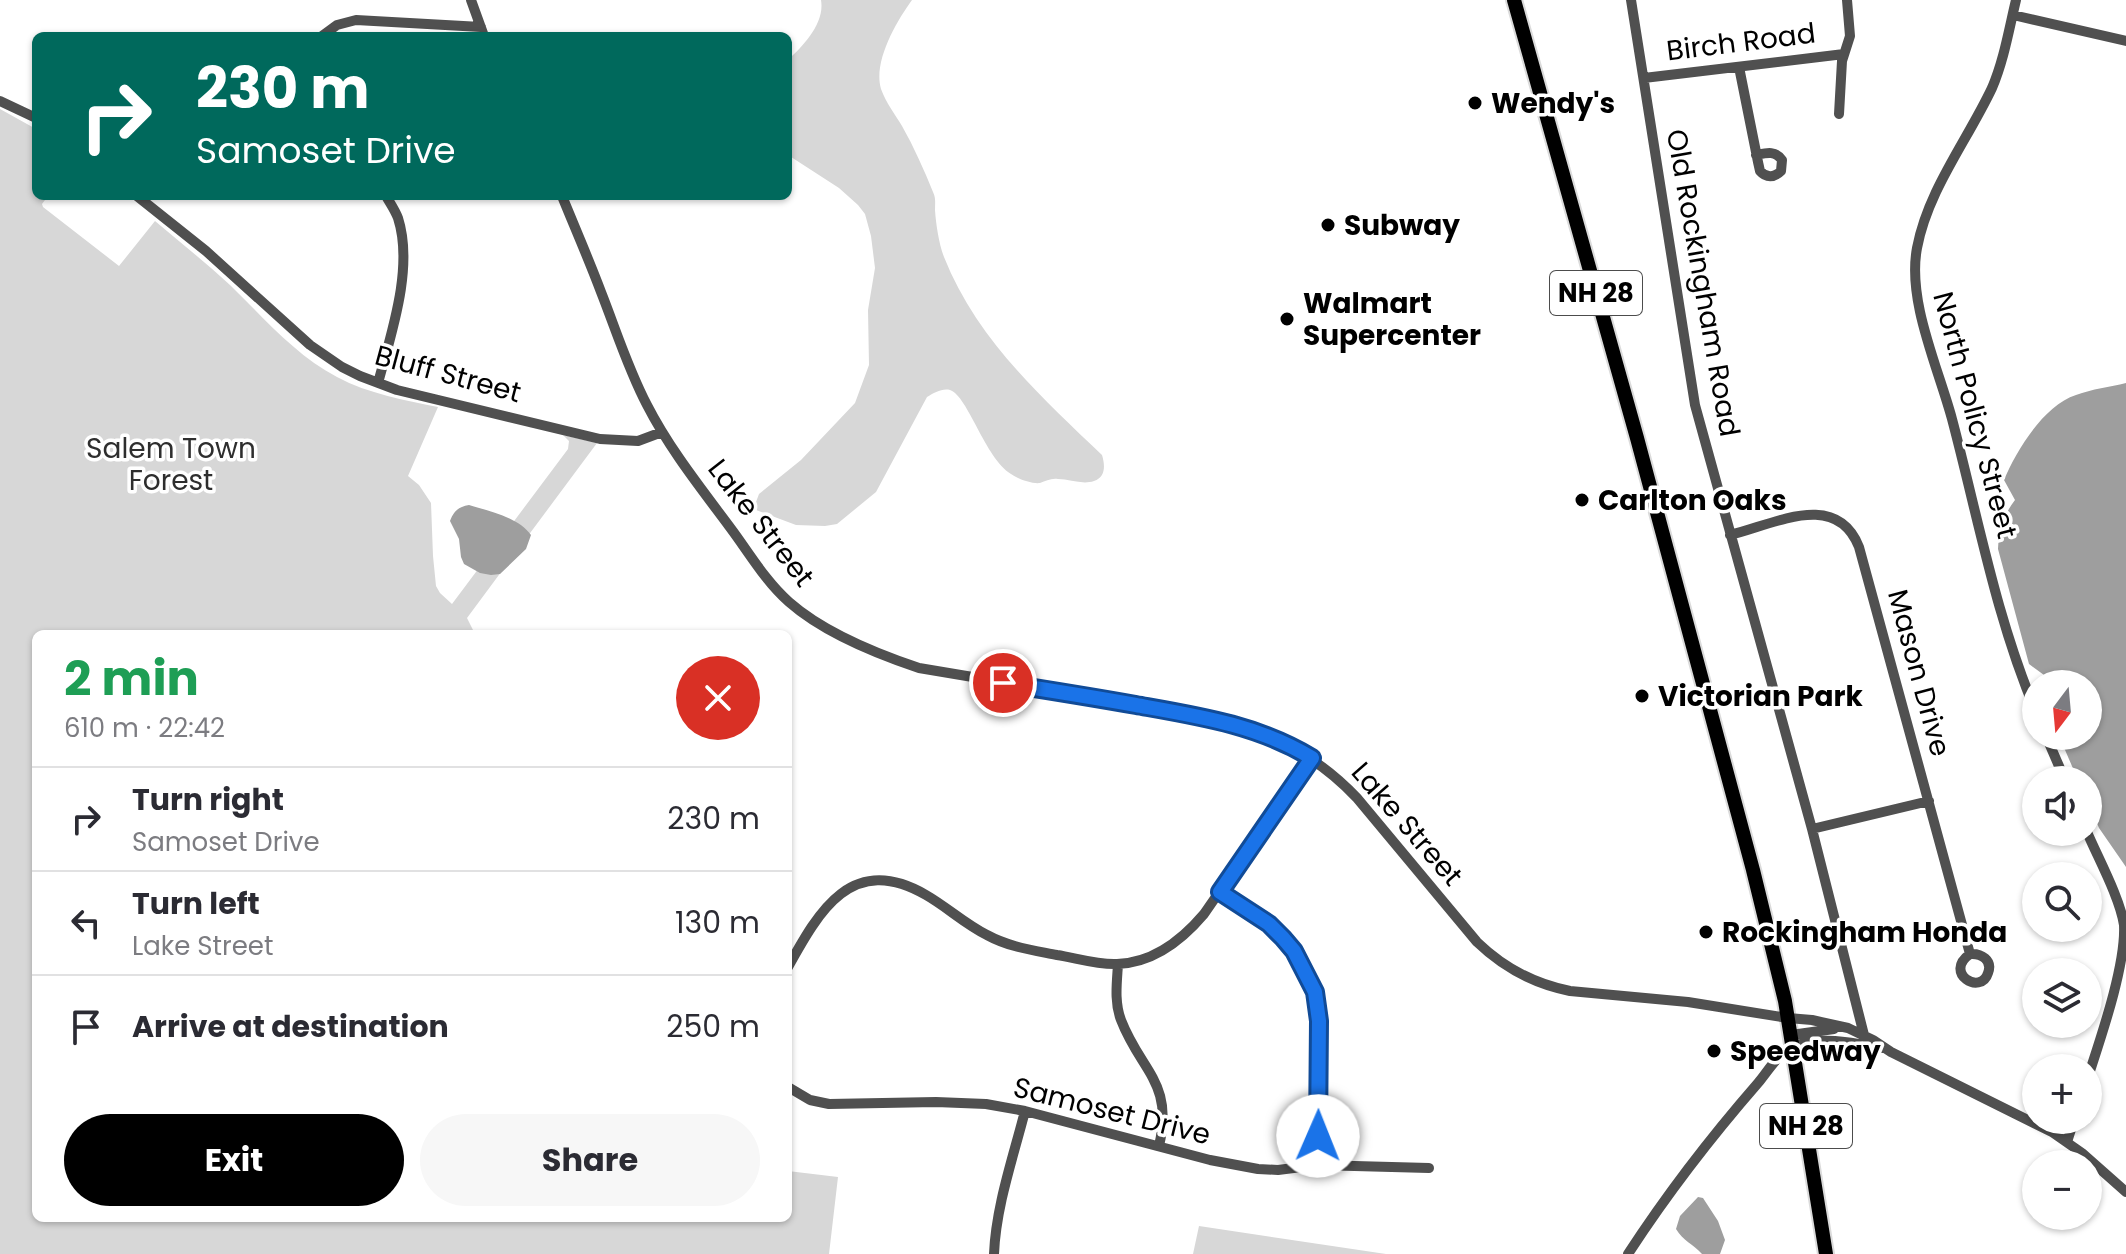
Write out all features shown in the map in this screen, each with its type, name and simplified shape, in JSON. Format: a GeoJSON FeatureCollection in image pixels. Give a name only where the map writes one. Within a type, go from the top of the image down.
{"type":"FeatureCollection","features":[{"type":"Feature","properties":{"kind":"main road","name":"NH 28"},"geometry":{"type":"LineString","coordinates":[[1514,0],[1669,554],[1753,870],[1788,1018],[1826,1254]]}},
{"type":"Feature","properties":{"kind":"street"},"geometry":{"type":"LineString","coordinates":[[327,32],[337,25],[356,20],[482,32],[471,0]]}},
{"type":"Feature","properties":{"kind":"street","name":"Old Rockingham Road"},"geometry":{"type":"LineString","coordinates":[[1631,0],[1690,380],[1812,829],[1864,1035]]}},
{"type":"Feature","properties":{"kind":"street"},"geometry":{"type":"LineString","coordinates":[[1839,114],[1844,54],[1850,36],[1847,0]]}},
{"type":"Feature","properties":{"kind":"street","name":"North Policy Street"},"geometry":{"type":"LineString","coordinates":[[2016,0],[1993,86],[1927,217],[1918,245],[1915,274],[1922,319],[1996,594],[2022,676]]}},
{"type":"Feature","properties":{"kind":"street"},"geometry":{"type":"LineString","coordinates":[[2013,15],[2126,41]]}},
{"type":"Feature","properties":{"kind":"street","name":"Birch Road"},"geometry":{"type":"LineString","coordinates":[[1644,78],[1844,54]]}},
{"type":"Feature","properties":{"kind":"street"},"geometry":{"type":"LineString","coordinates":[[1739,67],[1756,155]]}},
{"type":"Feature","properties":{"kind":"street"},"geometry":{"type":"LineString","coordinates":[[0,101],[32,116]]}},
{"type":"Feature","properties":{"kind":"street","name":"Bluff Street"},"geometry":{"type":"LineString","coordinates":[[142,200],[206,251],[310,345],[342,367],[378,383],[600,439],[638,441],[662,432]]}},
{"type":"Feature","properties":{"kind":"street"},"geometry":{"type":"LineString","coordinates":[[378,383],[402,273],[401,234],[397,215],[388,200]]}},
{"type":"Feature","properties":{"kind":"street","name":"Lake Street"},"geometry":{"type":"LineString","coordinates":[[564,200],[635,381],[662,432],[769,580],[789,602],[829,629],[919,668],[1197,715],[1266,735],[1312,758],[1337,777],[1489,954],[1520,974],[1553,988],[1688,1002],[1812,1020],[1848,1028],[1884,1048]]}},
{"type":"Feature","properties":{"kind":"street","name":"Mason Drive"},"geometry":{"type":"LineString","coordinates":[[1730,535],[1798,516],[1819,515],[1836,518],[1851,531],[1859,547],[1970,954]]}},
{"type":"Feature","properties":{"kind":"street"},"geometry":{"type":"LineString","coordinates":[[792,960],[828,904],[843,891],[861,883],[880,881],[909,886],[984,934],[1020,948],[1118,964],[1160,952],[1192,929],[1312,758]]}},
{"type":"Feature","properties":{"kind":"street"},"geometry":{"type":"LineString","coordinates":[[1812,829],[1929,801]]}},
{"type":"Feature","properties":{"kind":"street"},"geometry":{"type":"LineString","coordinates":[[2093,846],[2118,903],[2126,935],[2119,980],[2095,1054]]}},
{"type":"Feature","properties":{"kind":"street"},"geometry":{"type":"LineString","coordinates":[[1220,892],[1269,924],[1283,938],[1294,951],[1315,992],[1319,1021],[1317,1165]]}},
{"type":"Feature","properties":{"kind":"street"},"geometry":{"type":"LineString","coordinates":[[1118,964],[1120,1019],[1155,1081],[1163,1105],[1163,1131],[1159,1146]]}},
{"type":"Feature","properties":{"kind":"street"},"geometry":{"type":"LineString","coordinates":[[1628,1254],[1720,1126],[1792,1040],[1848,1028]]}},
{"type":"Feature","properties":{"kind":"street"},"geometry":{"type":"LineString","coordinates":[[1792,1040],[1834,1041],[1884,1048],[2067,1142],[2126,1192]]}},
{"type":"Feature","properties":{"kind":"street","name":"Samoset Drive"},"geometry":{"type":"LineString","coordinates":[[792,1089],[810,1100],[829,1104],[962,1102],[1025,1111],[1210,1160],[1258,1169],[1317,1165],[1429,1168]]}},
{"type":"Feature","properties":{"kind":"street"},"geometry":{"type":"LineString","coordinates":[[994,1254],[1000,1207],[1025,1111]]}},
{"type":"Feature","properties":{"kind":"street"},"geometry":{"type":"LineString","coordinates":[[2067,1142],[2070,1134]]}},
{"type":"Feature","properties":{"kind":"green space"},"geometry":{"type":"Polygon","coordinates":[[[821,0],[912,0],[888,43],[879,78],[883,94],[911,142],[934,194],[944,257],[957,286],[992,340],[1056,411],[1102,455],[1104,470],[1098,479],[1085,482],[1053,479],[1037,483],[1014,476],[993,455],[957,395],[944,390],[927,397],[876,492],[837,524],[796,525],[756,510],[759,494],[801,460],[855,403],[869,365],[868,310],[875,268],[865,214],[839,188],[792,158],[792,56],[817,25],[821,0]]]}},
{"type":"Feature","properties":{"kind":"green space","name":"Salem Town Forest"},"geometry":{"type":"Polygon","coordinates":[[[0,109],[32,127],[32,200],[45,200],[43,207],[119,266],[155,221],[230,285],[294,347],[322,368],[374,392],[438,407],[408,476],[419,485],[431,503],[436,586],[452,604],[568,449],[569,441],[563,435],[597,443],[467,618],[473,630],[32,630],[32,1222],[792,1222],[792,1171],[838,1177],[829,1254],[0,1254],[0,109]]]}},
{"type":"Feature","properties":{"kind":"green space"},"geometry":{"type":"Polygon","coordinates":[[[1199,1226],[1386,1254],[1193,1254],[1199,1226]]]}},
{"type":"Feature","properties":{"kind":"shaded area"},"geometry":{"type":"Polygon","coordinates":[[[2126,383],[2126,867],[2102,832],[2102,766],[2072,766],[2065,750],[2102,750],[2102,670],[2037,670],[2029,664],[1998,549],[2002,523],[2015,500],[2004,480],[2016,456],[2032,430],[2053,408],[2088,391],[2126,383]]]}},
{"type":"Feature","properties":{"kind":"shaded area"},"geometry":{"type":"Polygon","coordinates":[[[469,505],[511,519],[531,535],[526,549],[500,574],[480,573],[464,564],[459,539],[450,521],[457,510],[469,505]]]}},
{"type":"Feature","properties":{"kind":"shaded area"},"geometry":{"type":"Polygon","coordinates":[[[1698,1197],[1703,1198],[1718,1221],[1725,1240],[1720,1254],[1702,1254],[1676,1229],[1680,1216],[1698,1197]]]}},
{"type":"Feature","properties":{"kind":"place","name":"Wendy's"},"geometry":{"type":"Point","coordinates":[1475,103]}},
{"type":"Feature","properties":{"kind":"place","name":"Subway"},"geometry":{"type":"Point","coordinates":[1328,225]}},
{"type":"Feature","properties":{"kind":"place","name":"Walmart Supercenter"},"geometry":{"type":"Point","coordinates":[1287,319]}},
{"type":"Feature","properties":{"kind":"place","name":"Carlton Oaks"},"geometry":{"type":"Point","coordinates":[1582,500]}},
{"type":"Feature","properties":{"kind":"place","name":"Victorian Park"},"geometry":{"type":"Point","coordinates":[1642,696]}},
{"type":"Feature","properties":{"kind":"place","name":"Rockingham Honda"},"geometry":{"type":"Point","coordinates":[1706,932]}},
{"type":"Feature","properties":{"kind":"place","name":"Speedway"},"geometry":{"type":"Point","coordinates":[1714,1051]}},
{"type":"Feature","properties":{"kind":"route"},"geometry":{"type":"LineString","coordinates":[[1003,683],[1213,719],[1266,735],[1312,758],[1220,892],[1269,924],[1283,938],[1294,951],[1315,992],[1319,1021],[1318,1136]]}}]}
